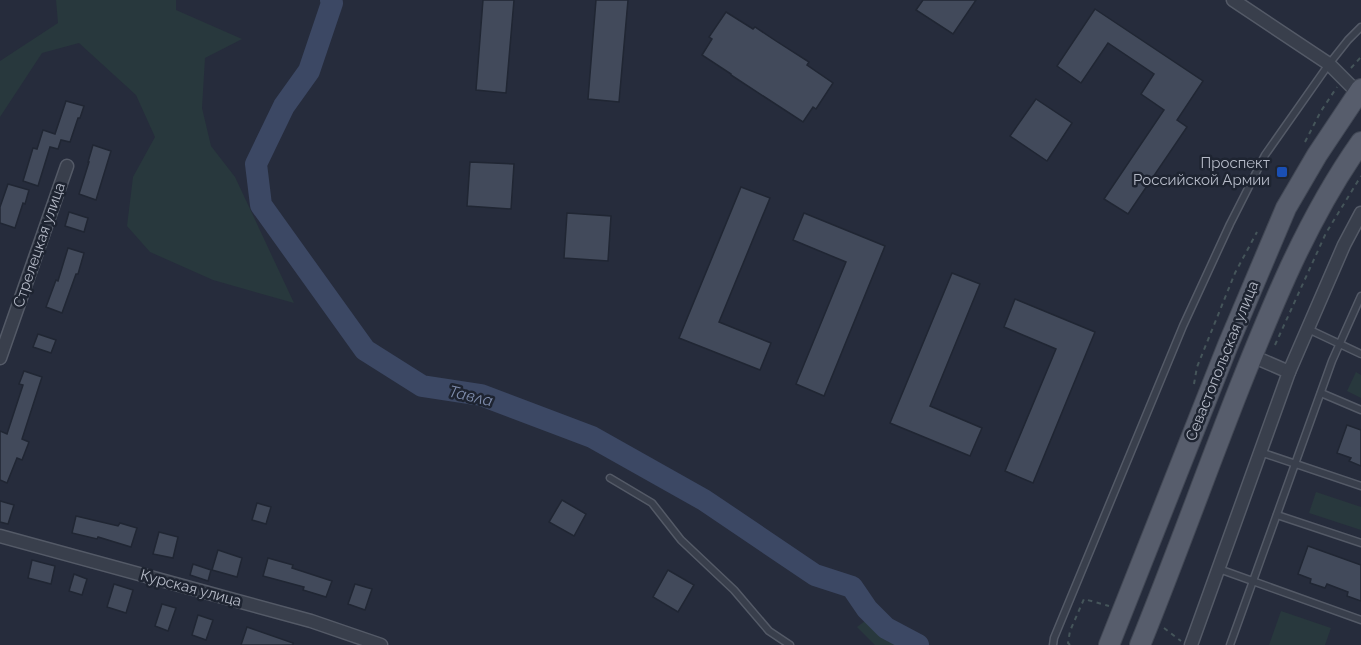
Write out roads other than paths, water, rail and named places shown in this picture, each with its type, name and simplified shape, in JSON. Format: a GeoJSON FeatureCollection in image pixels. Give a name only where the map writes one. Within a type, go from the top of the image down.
{"type":"FeatureCollection","features":[{"type":"Feature","properties":{"kind":"main road","name":"Севастопольская улица"},"geometry":{"type":"LineString","coordinates":[[1109,645],[1116,612],[1286,208],[1359,91]]}},
{"type":"Feature","properties":{"kind":"main road","name":"Севастопольская улица"},"geometry":{"type":"LineString","coordinates":[[1149,632],[1260,359],[1285,277],[1312,221],[1341,170],[1361,142]]}},
{"type":"Feature","properties":{"kind":"street"},"geometry":{"type":"LineString","coordinates":[[1233,0],[1329,64],[1359,91]]}},
{"type":"Feature","properties":{"kind":"street","name":"Стрелецкая улица"},"geometry":{"type":"LineString","coordinates":[[0,358],[67,166]]}},
{"type":"Feature","properties":{"kind":"street"},"geometry":{"type":"LineString","coordinates":[[1187,644],[1219,569],[1289,372],[1344,245],[1361,213]]}},
{"type":"Feature","properties":{"kind":"street"},"geometry":{"type":"LineString","coordinates":[[1260,359],[1289,372]]}},
{"type":"Feature","properties":{"kind":"street","name":"Курская улица"},"geometry":{"type":"LineString","coordinates":[[0,536],[311,621],[381,645]]}},
{"type":"Feature","properties":{"kind":"lane"},"geometry":{"type":"LineString","coordinates":[[1053,645],[1183,326],[1230,224],[1266,155],[1329,64],[1361,27]]}},
{"type":"Feature","properties":{"kind":"lane"},"geometry":{"type":"LineString","coordinates":[[1230,645],[1339,344],[1361,296]]}},
{"type":"Feature","properties":{"kind":"lane"},"geometry":{"type":"LineString","coordinates":[[1308,329],[1361,354]]}},
{"type":"Feature","properties":{"kind":"lane"},"geometry":{"type":"LineString","coordinates":[[1321,393],[1361,410]]}},
{"type":"Feature","properties":{"kind":"lane"},"geometry":{"type":"LineString","coordinates":[[1259,452],[1361,486]]}},
{"type":"Feature","properties":{"kind":"lane"},"geometry":{"type":"LineString","coordinates":[[610,478],[652,503],[681,540],[734,590],[769,632],[790,645]]}},
{"type":"Feature","properties":{"kind":"lane"},"geometry":{"type":"LineString","coordinates":[[1277,515],[1361,543]]}},
{"type":"Feature","properties":{"kind":"lane"},"geometry":{"type":"LineString","coordinates":[[1219,569],[1361,620]]}},
{"type":"Feature","properties":{"kind":"waterway","name":"Тавла"},"geometry":{"type":"LineString","coordinates":[[331,0],[332,3],[309,71],[284,106],[256,164],[261,205],[365,350],[422,386],[481,395],[592,437],[704,500],[815,575],[852,587],[867,609],[886,628],[918,645]]}},
{"type":"Feature","properties":{"kind":"place","name":"Проспект Российской Армии"},"geometry":{"type":"Point","coordinates":[1282,172]}}]}
